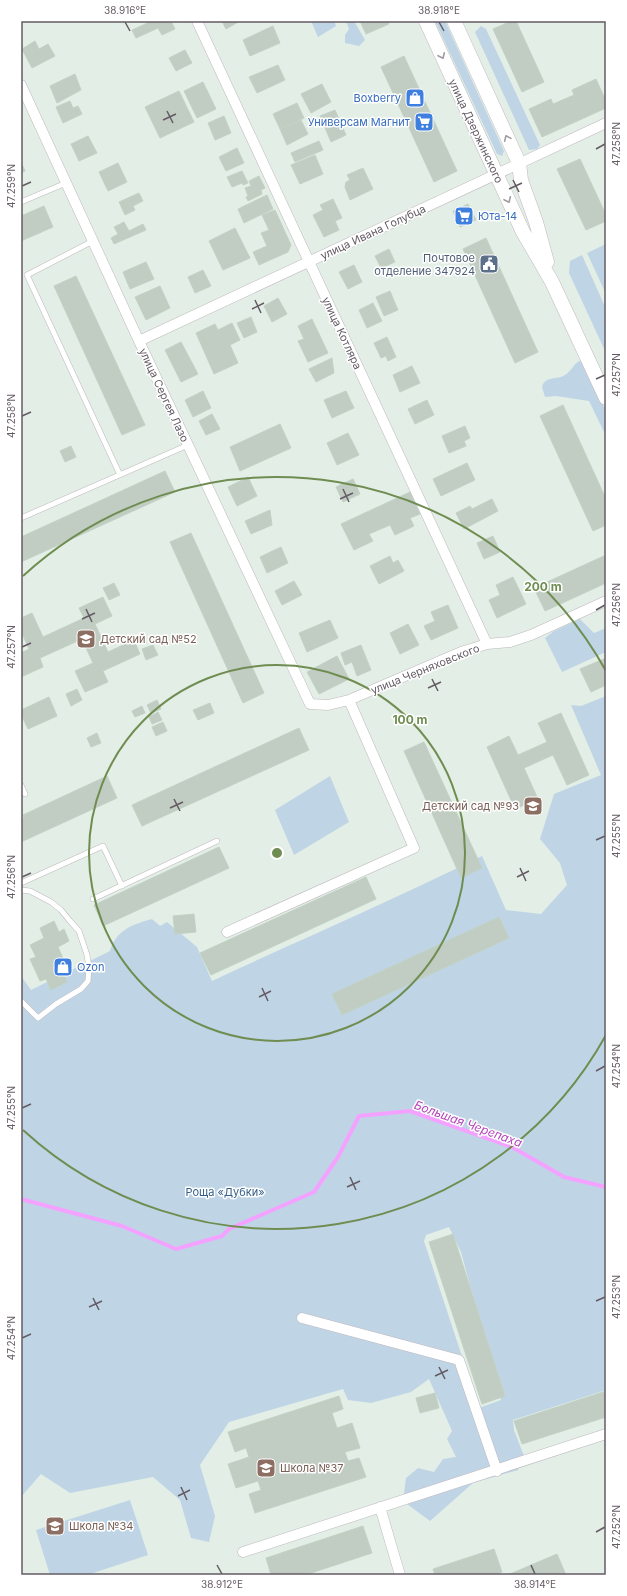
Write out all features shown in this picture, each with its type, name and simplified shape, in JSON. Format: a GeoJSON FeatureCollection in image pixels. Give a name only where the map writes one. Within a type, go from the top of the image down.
{"type":"FeatureCollection","features":[{"type":"Feature","properties":{"kind":"main road","name":"улица Дзержинского"},"geometry":{"type":"LineString","coordinates":[[426,21],[523,232],[552,282],[606,398]]}},
{"type":"Feature","properties":{"kind":"main road","name":"улица Дзержинского"},"geometry":{"type":"LineString","coordinates":[[454,21],[519,163],[521,180],[536,222],[552,282]]}},
{"type":"Feature","properties":{"kind":"street","name":"улица Котляра"},"geometry":{"type":"LineString","coordinates":[[197,21],[487,644]]}},
{"type":"Feature","properties":{"kind":"street","name":"улица Сергея Лазо"},"geometry":{"type":"LineString","coordinates":[[21,85],[139,341],[310,704]]}},
{"type":"Feature","properties":{"kind":"street","name":"улица Ивана Голубца"},"geometry":{"type":"LineString","coordinates":[[139,341],[606,123]]}},
{"type":"Feature","properties":{"kind":"street","name":"улица Черняховского"},"geometry":{"type":"LineString","coordinates":[[310,704],[328,705],[349,700],[461,652],[487,644],[510,642],[531,635],[606,601]]}},
{"type":"Feature","properties":{"kind":"street"},"geometry":{"type":"LineString","coordinates":[[227,932],[414,848],[349,700]]}},
{"type":"Feature","properties":{"kind":"street"},"geometry":{"type":"LineString","coordinates":[[302,1318],[459,1360],[497,1471]]}},
{"type":"Feature","properties":{"kind":"street"},"geometry":{"type":"LineString","coordinates":[[243,1552],[380,1507],[497,1471],[606,1434]]}},
{"type":"Feature","properties":{"kind":"street"},"geometry":{"type":"LineString","coordinates":[[380,1507],[400,1575]]}},
{"type":"Feature","properties":{"kind":"lane"},"geometry":{"type":"LineString","coordinates":[[21,202],[66,183]]}},
{"type":"Feature","properties":{"kind":"lane"},"geometry":{"type":"LineString","coordinates":[[94,241],[27,275],[120,475]]}},
{"type":"Feature","properties":{"kind":"lane"},"geometry":{"type":"LineString","coordinates":[[21,518],[22,519],[188,445]]}},
{"type":"Feature","properties":{"kind":"lane"},"geometry":{"type":"LineString","coordinates":[[21,785],[25,794]]}},
{"type":"Feature","properties":{"kind":"lane"},"geometry":{"type":"LineString","coordinates":[[93,899],[217,841]]}},
{"type":"Feature","properties":{"kind":"lane"},"geometry":{"type":"LineString","coordinates":[[21,883],[103,846],[122,886]]}},
{"type":"Feature","properties":{"kind":"lane"},"geometry":{"type":"LineString","coordinates":[[21,890],[30,891],[51,902],[66,916],[79,931],[87,955],[89,968],[88,981],[81,989],[56,1004],[38,1018],[21,1001]]}},
{"type":"Feature","properties":{"kind":"green space"},"geometry":{"type":"Polygon","coordinates":[[[311,21],[334,21],[336,26],[318,37],[311,21]]]}},
{"type":"Feature","properties":{"kind":"green space"},"geometry":{"type":"Polygon","coordinates":[[[346,21],[354,21],[365,40],[359,46],[345,43],[345,35],[349,29],[346,21]]]}},
{"type":"Feature","properties":{"kind":"green space"},"geometry":{"type":"Polygon","coordinates":[[[435,21],[445,21],[504,151],[502,156],[497,154],[435,21]]]}},
{"type":"Feature","properties":{"kind":"green space"},"geometry":{"type":"Polygon","coordinates":[[[481,26],[486,29],[540,145],[537,149],[529,150],[475,32],[481,26]]]}},
{"type":"Feature","properties":{"kind":"green space"},"geometry":{"type":"Polygon","coordinates":[[[606,244],[606,294],[587,253],[606,244]]]}},
{"type":"Feature","properties":{"kind":"green space"},"geometry":{"type":"Polygon","coordinates":[[[582,255],[606,309],[606,353],[569,273],[570,261],[582,255]]]}},
{"type":"Feature","properties":{"kind":"green space"},"geometry":{"type":"Polygon","coordinates":[[[579,361],[583,362],[606,411],[606,436],[589,401],[556,396],[545,397],[542,387],[545,381],[565,375],[579,361]]]}},
{"type":"Feature","properties":{"kind":"green space"},"geometry":{"type":"Polygon","coordinates":[[[580,619],[594,633],[606,628],[606,652],[562,672],[545,638],[554,631],[580,619]]]}},
{"type":"Feature","properties":{"kind":"green space","name":"Роща «Дубки»"},"geometry":{"type":"Polygon","coordinates":[[[606,696],[606,1390],[513,1420],[514,1430],[524,1456],[518,1470],[473,1483],[430,1521],[403,1501],[406,1478],[418,1468],[434,1472],[443,1459],[456,1457],[447,1439],[452,1431],[429,1379],[411,1392],[371,1403],[348,1400],[343,1389],[229,1422],[200,1465],[215,1516],[209,1542],[191,1538],[180,1500],[153,1477],[70,1493],[41,1474],[21,1497],[21,976],[31,990],[110,951],[116,938],[126,929],[138,923],[152,919],[160,926],[167,922],[197,947],[212,981],[482,856],[506,910],[541,914],[567,885],[560,863],[540,839],[554,794],[601,775],[571,705],[581,706],[606,696]],[[449,1227],[426,1235],[424,1241],[479,1408],[501,1400],[461,1252],[449,1227]]]}},
{"type":"Feature","properties":{"kind":"green space"},"geometry":{"type":"Polygon","coordinates":[[[330,776],[349,822],[294,855],[275,810],[330,776]]]}},
{"type":"Feature","properties":{"kind":"green space"},"geometry":{"type":"Polygon","coordinates":[[[130,1500],[148,1555],[87,1575],[50,1575],[36,1530],[130,1500]]]}},
{"type":"Feature","properties":{"kind":"building"},"geometry":{"type":"Polygon","coordinates":[[[152,21],[171,21],[175,29],[162,35],[158,28],[136,38],[132,30],[152,21]]]}},
{"type":"Feature","properties":{"kind":"building"},"geometry":{"type":"Polygon","coordinates":[[[222,21],[240,21],[226,29],[222,21]]]}},
{"type":"Feature","properties":{"kind":"building"},"geometry":{"type":"Polygon","coordinates":[[[360,21],[387,21],[389,24],[366,34],[360,21]]]}},
{"type":"Feature","properties":{"kind":"building"},"geometry":{"type":"Polygon","coordinates":[[[511,21],[516,21],[544,82],[522,92],[493,29],[511,21]]]}},
{"type":"Feature","properties":{"kind":"building"},"geometry":{"type":"Polygon","coordinates":[[[273,26],[280,43],[250,56],[243,40],[273,26]]]}},
{"type":"Feature","properties":{"kind":"building"},"geometry":{"type":"Polygon","coordinates":[[[35,41],[39,49],[48,44],[55,56],[32,68],[22,49],[35,41]]]}},
{"type":"Feature","properties":{"kind":"building"},"geometry":{"type":"Polygon","coordinates":[[[185,50],[192,63],[176,71],[169,58],[185,50]]]}},
{"type":"Feature","properties":{"kind":"building"},"geometry":{"type":"Polygon","coordinates":[[[404,56],[457,171],[434,182],[381,67],[404,56]]]}},
{"type":"Feature","properties":{"kind":"building"},"geometry":{"type":"Polygon","coordinates":[[[278,65],[285,80],[257,93],[249,77],[278,65]]]}},
{"type":"Feature","properties":{"kind":"building"},"geometry":{"type":"Polygon","coordinates":[[[75,74],[81,90],[57,103],[50,86],[75,74]]]}},
{"type":"Feature","properties":{"kind":"building"},"geometry":{"type":"Polygon","coordinates":[[[596,79],[606,101],[606,108],[542,137],[529,109],[551,99],[553,104],[574,95],[572,90],[596,79]]]}},
{"type":"Feature","properties":{"kind":"building"},"geometry":{"type":"Polygon","coordinates":[[[203,82],[216,109],[197,118],[184,91],[203,82]]]}},
{"type":"Feature","properties":{"kind":"building"},"geometry":{"type":"Polygon","coordinates":[[[322,84],[331,102],[311,113],[301,94],[322,84]]]}},
{"type":"Feature","properties":{"kind":"building"},"geometry":{"type":"Polygon","coordinates":[[[179,91],[194,122],[160,138],[145,107],[179,91]]]}},
{"type":"Feature","properties":{"kind":"building"},"geometry":{"type":"Polygon","coordinates":[[[70,101],[73,108],[78,106],[82,114],[63,123],[56,107],[70,101]]]}},
{"type":"Feature","properties":{"kind":"building"},"geometry":{"type":"Polygon","coordinates":[[[297,103],[304,118],[280,129],[273,114],[297,103]]]}},
{"type":"Feature","properties":{"kind":"building"},"geometry":{"type":"Polygon","coordinates":[[[335,110],[346,135],[331,142],[320,116],[335,110]]]}},
{"type":"Feature","properties":{"kind":"building"},"geometry":{"type":"Polygon","coordinates":[[[224,116],[231,133],[215,140],[208,123],[224,116]]]}},
{"type":"Feature","properties":{"kind":"building"},"geometry":{"type":"Polygon","coordinates":[[[301,120],[308,134],[287,145],[280,129],[301,120]]]}},
{"type":"Feature","properties":{"kind":"building"},"geometry":{"type":"Polygon","coordinates":[[[88,136],[97,153],[79,161],[71,144],[88,136]]]}},
{"type":"Feature","properties":{"kind":"building"},"geometry":{"type":"Polygon","coordinates":[[[319,141],[323,150],[295,162],[291,153],[319,141]]]}},
{"type":"Feature","properties":{"kind":"building"},"geometry":{"type":"Polygon","coordinates":[[[237,148],[244,163],[226,171],[219,157],[237,148]]]}},
{"type":"Feature","properties":{"kind":"building"},"geometry":{"type":"Polygon","coordinates":[[[315,155],[323,174],[300,184],[291,165],[315,155]]]}},
{"type":"Feature","properties":{"kind":"building"},"geometry":{"type":"Polygon","coordinates":[[[580,159],[606,215],[606,221],[586,230],[557,169],[580,159]]]}},
{"type":"Feature","properties":{"kind":"building"},"geometry":{"type":"Polygon","coordinates":[[[21,162],[25,171],[21,173],[21,162]]]}},
{"type":"Feature","properties":{"kind":"building"},"geometry":{"type":"Polygon","coordinates":[[[118,163],[127,182],[108,191],[99,172],[118,163]]]}},
{"type":"Feature","properties":{"kind":"building"},"geometry":{"type":"Polygon","coordinates":[[[363,168],[373,189],[350,200],[345,187],[346,182],[350,180],[347,175],[363,168]]]}},
{"type":"Feature","properties":{"kind":"building"},"geometry":{"type":"Polygon","coordinates":[[[242,171],[248,183],[243,185],[242,183],[232,187],[227,177],[242,171]]]}},
{"type":"Feature","properties":{"kind":"building"},"geometry":{"type":"Polygon","coordinates":[[[259,176],[265,188],[261,190],[262,194],[248,201],[245,188],[251,186],[249,181],[259,176]]]}},
{"type":"Feature","properties":{"kind":"building"},"geometry":{"type":"Polygon","coordinates":[[[139,193],[143,201],[133,206],[135,210],[125,215],[119,202],[139,193]]]}},
{"type":"Feature","properties":{"kind":"building"},"geometry":{"type":"Polygon","coordinates":[[[267,195],[273,209],[244,223],[238,209],[267,195]]]}},
{"type":"Feature","properties":{"kind":"building"},"geometry":{"type":"Polygon","coordinates":[[[333,199],[342,218],[335,221],[339,230],[324,237],[313,215],[323,210],[320,205],[333,199]]]}},
{"type":"Feature","properties":{"kind":"building","name":"Юта-14"},"geometry":{"type":"Polygon","coordinates":[[[468,204],[476,220],[460,227],[453,211],[468,204]]]}},
{"type":"Feature","properties":{"kind":"building"},"geometry":{"type":"Polygon","coordinates":[[[44,206],[53,227],[21,241],[21,216],[44,206]]]}},
{"type":"Feature","properties":{"kind":"building"},"geometry":{"type":"Polygon","coordinates":[[[275,210],[291,245],[288,252],[259,265],[253,252],[267,246],[261,233],[269,230],[262,215],[275,210]]]}},
{"type":"Feature","properties":{"kind":"building"},"geometry":{"type":"Polygon","coordinates":[[[124,222],[129,231],[143,224],[146,230],[114,244],[111,238],[118,234],[114,227],[124,222]]]}},
{"type":"Feature","properties":{"kind":"building"},"geometry":{"type":"Polygon","coordinates":[[[235,228],[250,258],[223,270],[209,241],[235,228]]]}},
{"type":"Feature","properties":{"kind":"building"},"geometry":{"type":"Polygon","coordinates":[[[486,238],[538,352],[515,363],[463,249],[486,238]]]}},
{"type":"Feature","properties":{"kind":"building"},"geometry":{"type":"Polygon","coordinates":[[[389,249],[395,262],[381,268],[375,256],[389,249]]]}},
{"type":"Feature","properties":{"kind":"building"},"geometry":{"type":"Polygon","coordinates":[[[146,262],[154,279],[130,289],[123,272],[146,262]]]}},
{"type":"Feature","properties":{"kind":"building"},"geometry":{"type":"Polygon","coordinates":[[[354,265],[362,282],[348,289],[339,272],[354,265]]]}},
{"type":"Feature","properties":{"kind":"building"},"geometry":{"type":"Polygon","coordinates":[[[203,270],[211,286],[195,293],[188,277],[203,270]]]}},
{"type":"Feature","properties":{"kind":"building"},"geometry":{"type":"Polygon","coordinates":[[[76,276],[145,425],[122,435],[54,286],[76,276]]]}},
{"type":"Feature","properties":{"kind":"building"},"geometry":{"type":"Polygon","coordinates":[[[160,286],[170,308],[146,320],[135,297],[160,286]]]}},
{"type":"Feature","properties":{"kind":"building"},"geometry":{"type":"Polygon","coordinates":[[[390,291],[398,310],[384,316],[376,297],[390,291]]]}},
{"type":"Feature","properties":{"kind":"building"},"geometry":{"type":"Polygon","coordinates":[[[278,298],[287,314],[272,322],[264,306],[278,298]]]}},
{"type":"Feature","properties":{"kind":"building"},"geometry":{"type":"Polygon","coordinates":[[[373,303],[382,321],[367,328],[359,310],[373,303]]]}},
{"type":"Feature","properties":{"kind":"building"},"geometry":{"type":"Polygon","coordinates":[[[251,317],[257,332],[244,338],[237,323],[251,317]]]}},
{"type":"Feature","properties":{"kind":"building"},"geometry":{"type":"Polygon","coordinates":[[[312,319],[328,353],[308,362],[298,341],[304,339],[298,326],[312,319]]]}},
{"type":"Feature","properties":{"kind":"building"},"geometry":{"type":"Polygon","coordinates":[[[232,323],[240,340],[230,345],[238,363],[214,374],[196,333],[215,324],[218,330],[232,323]]]}},
{"type":"Feature","properties":{"kind":"building"},"geometry":{"type":"Polygon","coordinates":[[[387,337],[396,357],[388,361],[386,356],[381,358],[374,343],[387,337]]]}},
{"type":"Feature","properties":{"kind":"building"},"geometry":{"type":"Polygon","coordinates":[[[181,342],[198,374],[181,382],[165,350],[181,342]]]}},
{"type":"Feature","properties":{"kind":"building"},"geometry":{"type":"Polygon","coordinates":[[[332,358],[334,373],[316,382],[309,369],[332,358]]]}},
{"type":"Feature","properties":{"kind":"building"},"geometry":{"type":"Polygon","coordinates":[[[412,366],[420,383],[400,392],[393,375],[412,366]]]}},
{"type":"Feature","properties":{"kind":"building"},"geometry":{"type":"Polygon","coordinates":[[[203,391],[211,408],[193,417],[185,400],[203,391]]]}},
{"type":"Feature","properties":{"kind":"building"},"geometry":{"type":"Polygon","coordinates":[[[346,391],[354,408],[332,418],[324,400],[346,391]]]}},
{"type":"Feature","properties":{"kind":"building"},"geometry":{"type":"Polygon","coordinates":[[[427,400],[434,415],[415,424],[408,409],[427,400]]]}},
{"type":"Feature","properties":{"kind":"building"},"geometry":{"type":"Polygon","coordinates":[[[563,405],[606,499],[606,525],[593,531],[540,416],[563,405]]]}},
{"type":"Feature","properties":{"kind":"building"},"geometry":{"type":"Polygon","coordinates":[[[212,414],[220,429],[206,435],[199,421],[212,414]]]}},
{"type":"Feature","properties":{"kind":"building"},"geometry":{"type":"Polygon","coordinates":[[[280,424],[291,448],[240,471],[230,447],[280,424]]]}},
{"type":"Feature","properties":{"kind":"building"},"geometry":{"type":"Polygon","coordinates":[[[465,426],[470,438],[464,441],[466,446],[449,453],[442,436],[465,426]]]}},
{"type":"Feature","properties":{"kind":"building"},"geometry":{"type":"Polygon","coordinates":[[[348,433],[359,455],[337,465],[327,443],[348,433]]]}},
{"type":"Feature","properties":{"kind":"building"},"geometry":{"type":"Polygon","coordinates":[[[71,446],[76,457],[65,462],[60,451],[71,446]]]}},
{"type":"Feature","properties":{"kind":"building"},"geometry":{"type":"Polygon","coordinates":[[[467,463],[475,480],[441,496],[433,479],[467,463]]]}},
{"type":"Feature","properties":{"kind":"building"},"geometry":{"type":"Polygon","coordinates":[[[165,471],[175,492],[21,562],[21,537],[165,471]]]}},
{"type":"Feature","properties":{"kind":"building"},"geometry":{"type":"Polygon","coordinates":[[[248,477],[257,496],[237,506],[228,487],[248,477]]]}},
{"type":"Feature","properties":{"kind":"building"},"geometry":{"type":"Polygon","coordinates":[[[353,479],[360,494],[343,502],[336,487],[353,479]]]}},
{"type":"Feature","properties":{"kind":"building"},"geometry":{"type":"Polygon","coordinates":[[[410,492],[420,514],[410,518],[414,526],[395,535],[390,525],[369,534],[373,541],[354,550],[341,524],[410,492]]]}},
{"type":"Feature","properties":{"kind":"building"},"geometry":{"type":"Polygon","coordinates":[[[492,499],[498,511],[464,529],[456,513],[470,506],[472,509],[492,499]]]}},
{"type":"Feature","properties":{"kind":"building"},"geometry":{"type":"Polygon","coordinates":[[[270,510],[272,525],[251,534],[245,521],[270,510]]]}},
{"type":"Feature","properties":{"kind":"building"},"geometry":{"type":"Polygon","coordinates":[[[191,533],[264,693],[243,703],[170,542],[191,533]]]}},
{"type":"Feature","properties":{"kind":"building"},"geometry":{"type":"Polygon","coordinates":[[[493,536],[500,552],[484,559],[477,543],[493,536]]]}},
{"type":"Feature","properties":{"kind":"building"},"geometry":{"type":"Polygon","coordinates":[[[281,547],[288,563],[267,573],[260,557],[281,547]]]}},
{"type":"Feature","properties":{"kind":"building"},"geometry":{"type":"Polygon","coordinates":[[[606,555],[606,583],[545,611],[534,588],[606,555]]]}},
{"type":"Feature","properties":{"kind":"building"},"geometry":{"type":"Polygon","coordinates":[[[390,556],[393,563],[398,560],[404,571],[379,584],[370,566],[390,556]]]}},
{"type":"Feature","properties":{"kind":"building"},"geometry":{"type":"Polygon","coordinates":[[[513,577],[526,604],[497,618],[489,600],[500,595],[496,585],[513,577]]]}},
{"type":"Feature","properties":{"kind":"building"},"geometry":{"type":"Polygon","coordinates":[[[294,581],[302,595],[282,605],[275,591],[294,581]]]}},
{"type":"Feature","properties":{"kind":"building"},"geometry":{"type":"Polygon","coordinates":[[[114,583],[120,595],[109,600],[103,588],[114,583]]]}},
{"type":"Feature","properties":{"kind":"building"},"geometry":{"type":"Polygon","coordinates":[[[103,597],[112,616],[95,624],[108,652],[134,640],[140,654],[103,671],[108,682],[85,692],[75,671],[93,663],[82,639],[40,658],[43,667],[21,677],[21,653],[29,649],[21,631],[21,618],[32,613],[43,637],[84,618],[79,608],[103,597]]]}},
{"type":"Feature","properties":{"kind":"building"},"geometry":{"type":"Polygon","coordinates":[[[448,605],[458,628],[431,640],[424,626],[435,621],[431,612],[448,605]]]}},
{"type":"Feature","properties":{"kind":"building"},"geometry":{"type":"Polygon","coordinates":[[[330,620],[338,638],[307,652],[299,633],[330,620]]]}},
{"type":"Feature","properties":{"kind":"building"},"geometry":{"type":"Polygon","coordinates":[[[408,624],[419,645],[400,654],[390,633],[408,624]]]}},
{"type":"Feature","properties":{"kind":"building"},"geometry":{"type":"Polygon","coordinates":[[[153,645],[158,655],[146,660],[142,649],[153,645]]]}},
{"type":"Feature","properties":{"kind":"building"},"geometry":{"type":"Polygon","coordinates":[[[361,645],[371,670],[357,676],[352,662],[345,665],[341,653],[361,645]]]}},
{"type":"Feature","properties":{"kind":"building"},"geometry":{"type":"Polygon","coordinates":[[[337,656],[349,679],[319,694],[307,672],[337,656]]]}},
{"type":"Feature","properties":{"kind":"building"},"geometry":{"type":"Polygon","coordinates":[[[606,658],[606,685],[591,692],[580,669],[606,658]]]}},
{"type":"Feature","properties":{"kind":"building"},"geometry":{"type":"Polygon","coordinates":[[[77,689],[82,700],[71,706],[66,694],[77,689]]]}},
{"type":"Feature","properties":{"kind":"building"},"geometry":{"type":"Polygon","coordinates":[[[49,697],[57,716],[28,729],[21,714],[21,710],[49,697]]]}},
{"type":"Feature","properties":{"kind":"building"},"geometry":{"type":"Polygon","coordinates":[[[157,700],[161,709],[151,713],[147,705],[157,700]]]}},
{"type":"Feature","properties":{"kind":"building"},"geometry":{"type":"Polygon","coordinates":[[[210,703],[214,713],[198,720],[193,710],[210,703]]]}},
{"type":"Feature","properties":{"kind":"building"},"geometry":{"type":"Polygon","coordinates":[[[142,706],[145,713],[135,717],[132,711],[142,706]]]}},
{"type":"Feature","properties":{"kind":"building"},"geometry":{"type":"Polygon","coordinates":[[[158,712],[162,720],[152,724],[149,717],[158,712]]]}},
{"type":"Feature","properties":{"kind":"building"},"geometry":{"type":"Polygon","coordinates":[[[561,713],[589,775],[567,785],[553,755],[524,768],[538,799],[515,809],[487,747],[509,736],[518,755],[547,742],[538,723],[561,713]]]}},
{"type":"Feature","properties":{"kind":"building"},"geometry":{"type":"Polygon","coordinates":[[[163,722],[167,731],[156,736],[152,727],[163,722]]]}},
{"type":"Feature","properties":{"kind":"building"},"geometry":{"type":"Polygon","coordinates":[[[299,728],[309,750],[142,826],[132,805],[299,728]]]}},
{"type":"Feature","properties":{"kind":"building"},"geometry":{"type":"Polygon","coordinates":[[[97,733],[101,743],[91,747],[87,738],[97,733]]]}},
{"type":"Feature","properties":{"kind":"building"},"geometry":{"type":"Polygon","coordinates":[[[424,742],[482,868],[461,878],[404,751],[424,742]]]}},
{"type":"Feature","properties":{"kind":"building"},"geometry":{"type":"Polygon","coordinates":[[[107,776],[117,798],[21,842],[21,819],[24,818],[23,815],[107,776]]]}},
{"type":"Feature","properties":{"kind":"building"},"geometry":{"type":"Polygon","coordinates":[[[219,847],[229,868],[103,926],[94,905],[219,847]]]}},
{"type":"Feature","properties":{"kind":"building"},"geometry":{"type":"Polygon","coordinates":[[[366,877],[376,899],[211,975],[200,953],[366,877]]]}},
{"type":"Feature","properties":{"kind":"building"},"geometry":{"type":"Polygon","coordinates":[[[194,914],[196,932],[175,934],[173,916],[194,914]]]}},
{"type":"Feature","properties":{"kind":"building"},"geometry":{"type":"Polygon","coordinates":[[[499,917],[509,938],[342,1015],[332,994],[499,917]]]}},
{"type":"Feature","properties":{"kind":"building"},"geometry":{"type":"Polygon","coordinates":[[[54,921],[59,932],[64,929],[69,941],[58,947],[68,969],[62,971],[67,982],[51,990],[46,979],[40,981],[30,959],[36,957],[30,945],[44,938],[40,928],[54,921]]]}},
{"type":"Feature","properties":{"kind":"building"},"geometry":{"type":"Polygon","coordinates":[[[453,1234],[505,1396],[482,1404],[429,1242],[453,1234]]]}},
{"type":"Feature","properties":{"kind":"building"},"geometry":{"type":"Polygon","coordinates":[[[606,1391],[606,1417],[522,1444],[514,1421],[606,1391]]]}},
{"type":"Feature","properties":{"kind":"building"},"geometry":{"type":"Polygon","coordinates":[[[435,1393],[439,1408],[420,1413],[416,1398],[435,1393]]]}},
{"type":"Feature","properties":{"kind":"building"},"geometry":{"type":"Polygon","coordinates":[[[339,1396],[343,1409],[332,1413],[337,1428],[352,1423],[360,1448],[345,1452],[348,1461],[359,1458],[366,1477],[255,1513],[249,1494],[261,1490],[258,1481],[236,1488],[228,1464],[249,1457],[246,1448],[235,1452],[228,1432],[339,1396]]]}},
{"type":"Feature","properties":{"kind":"building"},"geometry":{"type":"Polygon","coordinates":[[[363,1526],[372,1553],[305,1575],[271,1575],[266,1558],[363,1526]]]}},
{"type":"Feature","properties":{"kind":"building"},"geometry":{"type":"Polygon","coordinates":[[[494,1549],[502,1572],[494,1575],[435,1575],[433,1569],[494,1549]]]}},
{"type":"Feature","properties":{"kind":"building"},"geometry":{"type":"Polygon","coordinates":[[[557,1554],[566,1575],[510,1574],[557,1554]]]}},
{"type":"Feature","properties":{"kind":"waterway","name":"Большая Черепаха"},"geometry":{"type":"LineString","coordinates":[[21,1199],[122,1226],[176,1249],[222,1236],[229,1229],[314,1192],[338,1157],[359,1116],[410,1111],[512,1147],[564,1177],[606,1187]]}},
{"type":"Feature","properties":{"kind":"place","name":"Boxberry"},"geometry":{"type":"Point","coordinates":[415,98]}},
{"type":"Feature","properties":{"kind":"place","name":"Универсам Магнит"},"geometry":{"type":"Point","coordinates":[424,122]}},
{"type":"Feature","properties":{"kind":"place","name":"Юта-14"},"geometry":{"type":"Point","coordinates":[464,216]}},
{"type":"Feature","properties":{"kind":"place","name":"Почтовое отделение 347924"},"geometry":{"type":"Point","coordinates":[489,264]}},
{"type":"Feature","properties":{"kind":"place","name":"Детский сад №52"},"geometry":{"type":"Point","coordinates":[86,639]}},
{"type":"Feature","properties":{"kind":"place","name":"Детский сад №93"},"geometry":{"type":"Point","coordinates":[533,806]}},
{"type":"Feature","properties":{"kind":"place","name":"Ozon"},"geometry":{"type":"Point","coordinates":[63,967]}},
{"type":"Feature","properties":{"kind":"place","name":"Школа №37"},"geometry":{"type":"Point","coordinates":[266,1468]}},
{"type":"Feature","properties":{"kind":"place","name":"Школа №34"},"geometry":{"type":"Point","coordinates":[55,1526]}}]}
